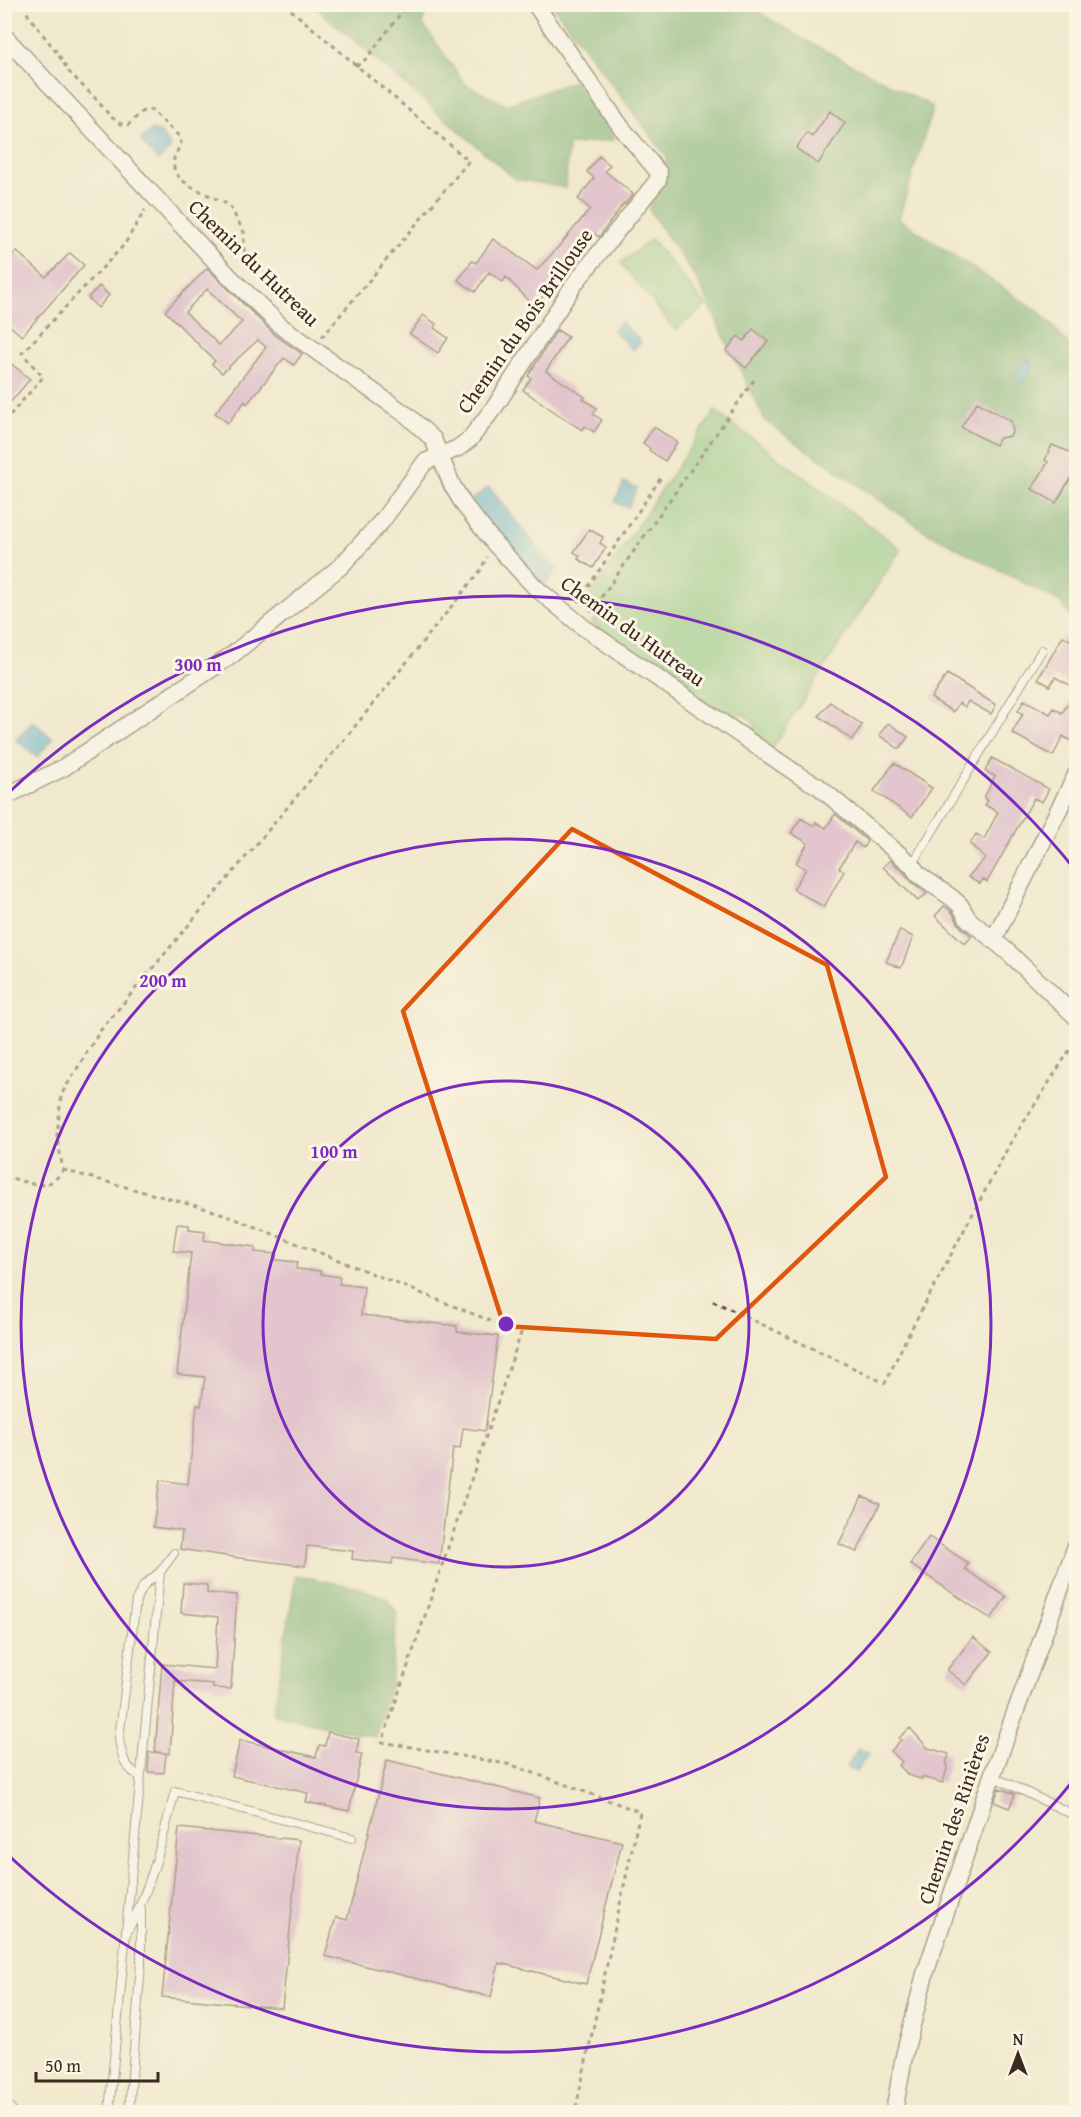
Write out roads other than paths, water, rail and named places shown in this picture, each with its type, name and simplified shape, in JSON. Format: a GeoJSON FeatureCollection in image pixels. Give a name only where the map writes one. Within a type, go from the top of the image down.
{"type":"FeatureCollection","features":[{"type":"Feature","properties":{"kind":"street","name":"Chemin du Bois Brillouse"},"geometry":{"type":"LineString","coordinates":[[4,797],[63,768],[232,655],[341,566],[382,522],[425,462],[465,444],[483,422],[575,283],[658,180],[659,173],[621,127],[535,4]]}},
{"type":"Feature","properties":{"kind":"street","name":"Chemin du Hutreau"},"geometry":{"type":"LineString","coordinates":[[4,36],[229,276],[282,327],[420,425],[433,439],[457,495],[494,543],[536,588],[575,621],[800,776],[818,786],[912,865],[918,874],[952,898],[968,919],[992,938],[1077,1017]]}},
{"type":"Feature","properties":{"kind":"street"},"geometry":{"type":"LineString","coordinates":[[992,938],[997,933],[1077,775]]}},
{"type":"Feature","properties":{"kind":"street","name":"Chemin des Rinières"},"geometry":{"type":"LineString","coordinates":[[894,2112],[904,2056],[924,1974],[992,1776],[1077,1546]]}},
{"type":"Feature","properties":{"kind":"lane"},"geometry":{"type":"LineString","coordinates":[[912,865],[1042,650]]}},
{"type":"Feature","properties":{"kind":"lane"},"geometry":{"type":"LineString","coordinates":[[140,1776],[129,1770],[122,1758],[119,1739],[136,1600],[144,1585],[160,1572],[174,1553]]}},
{"type":"Feature","properties":{"kind":"lane"},"geometry":{"type":"LineString","coordinates":[[109,2112],[160,1572]]}},
{"type":"Feature","properties":{"kind":"lane"},"geometry":{"type":"LineString","coordinates":[[992,1776],[1077,1816]]}},
{"type":"Feature","properties":{"kind":"lane"},"geometry":{"type":"LineString","coordinates":[[125,1938],[141,1908],[156,1867],[175,1791],[352,1838]]}},
{"type":"Feature","properties":{"kind":"lane"},"geometry":{"type":"LineString","coordinates":[[129,2112],[141,1964],[141,1908]]}},
{"type":"Feature","properties":{"kind":"water"},"geometry":{"type":"Polygon","coordinates":[[[151,130],[161,133],[171,148],[158,161],[140,140],[151,130]]]}},
{"type":"Feature","properties":{"kind":"water"},"geometry":{"type":"Polygon","coordinates":[[[621,321],[641,342],[633,350],[613,330],[621,321]]]}},
{"type":"Feature","properties":{"kind":"water"},"geometry":{"type":"Polygon","coordinates":[[[1026,360],[1032,363],[1032,369],[1024,382],[1018,382],[1015,375],[1026,360]]]}},
{"type":"Feature","properties":{"kind":"water"},"geometry":{"type":"Polygon","coordinates":[[[624,482],[637,488],[628,508],[615,502],[624,482]]]}},
{"type":"Feature","properties":{"kind":"water"},"geometry":{"type":"Polygon","coordinates":[[[489,487],[546,559],[557,568],[546,585],[518,561],[470,501],[489,487]]]}},
{"type":"Feature","properties":{"kind":"water"},"geometry":{"type":"Polygon","coordinates":[[[33,721],[53,739],[37,757],[16,740],[33,721]]]}},
{"type":"Feature","properties":{"kind":"water"},"geometry":{"type":"Polygon","coordinates":[[[859,1748],[869,1753],[856,1772],[847,1767],[859,1748]]]}}]}
